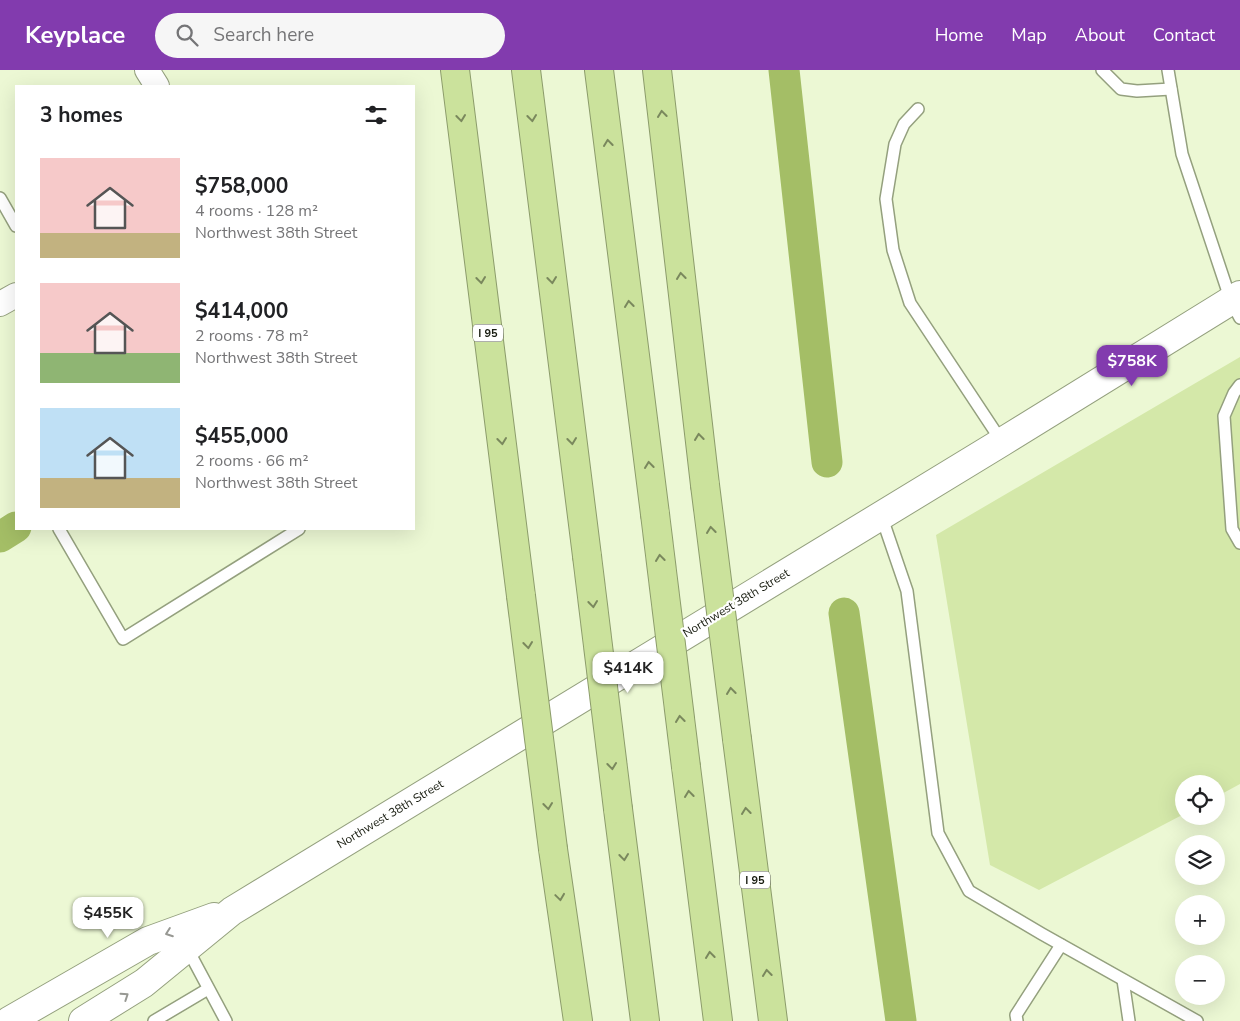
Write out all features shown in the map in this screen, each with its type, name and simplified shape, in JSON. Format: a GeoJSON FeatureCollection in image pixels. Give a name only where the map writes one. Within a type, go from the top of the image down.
{"type":"FeatureCollection","features":[{"type":"Feature","properties":{"kind":"highway","name":"I 95"},"geometry":{"type":"LineString","coordinates":[[455,70],[521,596],[578,1021]]}},
{"type":"Feature","properties":{"kind":"highway"},"geometry":{"type":"LineString","coordinates":[[526,70],[644,1021]]}},
{"type":"Feature","properties":{"kind":"highway"},"geometry":{"type":"LineString","coordinates":[[599,70],[718,1021]]}},
{"type":"Feature","properties":{"kind":"highway","name":"I 95"},"geometry":{"type":"LineString","coordinates":[[657,70],[705,485],[773,1021]]}},
{"type":"Feature","properties":{"kind":"street"},"geometry":{"type":"LineString","coordinates":[[147,70],[156,85]]}},
{"type":"Feature","properties":{"kind":"street"},"geometry":{"type":"LineString","coordinates":[[0,304],[15,295]]}},
{"type":"Feature","properties":{"kind":"street","name":"Northwest 38th Street"},"geometry":{"type":"LineString","coordinates":[[83,1021],[144,983],[232,911],[881,515],[1237,304]]}},
{"type":"Feature","properties":{"kind":"street","name":"Northwest 38th Street"},"geometry":{"type":"LineString","coordinates":[[9,1021],[148,941],[232,911]]}},
{"type":"Feature","properties":{"kind":"lane"},"geometry":{"type":"LineString","coordinates":[[1102,70],[1121,89],[1138,91],[1171,89]]}},
{"type":"Feature","properties":{"kind":"lane"},"geometry":{"type":"LineString","coordinates":[[1168,70],[1182,154],[1237,304]]}},
{"type":"Feature","properties":{"kind":"lane"},"geometry":{"type":"LineString","coordinates":[[918,109],[904,124],[896,144],[886,199],[893,250],[910,303],[1002,442]]}},
{"type":"Feature","properties":{"kind":"lane"},"geometry":{"type":"LineString","coordinates":[[0,198],[15,224]]}},
{"type":"Feature","properties":{"kind":"lane"},"geometry":{"type":"LineString","coordinates":[[1240,385],[1234,393],[1224,416],[1232,529],[1240,543]]}},
{"type":"Feature","properties":{"kind":"lane"},"geometry":{"type":"LineString","coordinates":[[881,515],[907,591],[938,833],[969,891],[1197,1021]]}},
{"type":"Feature","properties":{"kind":"lane"},"geometry":{"type":"LineString","coordinates":[[60,530],[123,639],[297,530]]}},
{"type":"Feature","properties":{"kind":"lane"},"geometry":{"type":"LineString","coordinates":[[1017,1021],[1016,1015],[1061,944]]}},
{"type":"Feature","properties":{"kind":"lane"},"geometry":{"type":"LineString","coordinates":[[187,948],[226,1021]]}},
{"type":"Feature","properties":{"kind":"lane"},"geometry":{"type":"LineString","coordinates":[[1124,980],[1129,1021]]}},
{"type":"Feature","properties":{"kind":"lane"},"geometry":{"type":"LineString","coordinates":[[154,1021],[208,989]]}},
{"type":"Feature","properties":{"kind":"green space"},"geometry":{"type":"Polygon","coordinates":[[[1240,357],[1240,784],[1225,792],[1225,775],[1175,775],[1175,819],[1039,890],[990,865],[936,535],[1240,357]]]}},
{"type":"Feature","properties":{"kind":"waterway"},"geometry":{"type":"LineString","coordinates":[[784,70],[827,462]]}},
{"type":"Feature","properties":{"kind":"waterway"},"geometry":{"type":"LineString","coordinates":[[0,537],[15,528]]}},
{"type":"Feature","properties":{"kind":"waterway"},"geometry":{"type":"LineString","coordinates":[[844,613],[901,1021]]}}]}
